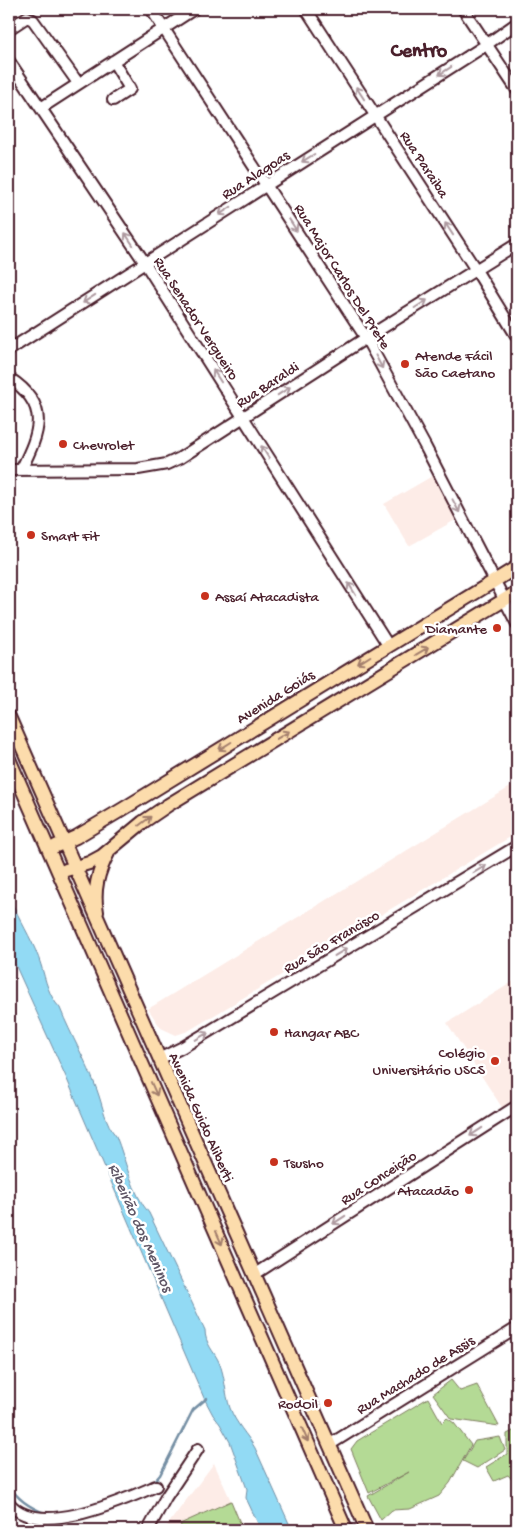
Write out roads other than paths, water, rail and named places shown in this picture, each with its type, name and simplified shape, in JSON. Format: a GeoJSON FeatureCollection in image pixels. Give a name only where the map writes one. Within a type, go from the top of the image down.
{"type":"FeatureCollection","features":[{"type":"Feature","properties":{"kind":"main road","name":"Avenida Goiás"},"geometry":{"type":"LineString","coordinates":[[496,584],[517,566]]}},
{"type":"Feature","properties":{"kind":"main road","name":"Avenida Goiás"},"geometry":{"type":"LineString","coordinates":[[49,850],[76,837],[139,799],[388,645],[496,584],[517,576]]}},
{"type":"Feature","properties":{"kind":"main road"},"geometry":{"type":"LineString","coordinates":[[58,872],[93,861],[108,853],[143,822],[168,805],[517,592]]}},
{"type":"Feature","properties":{"kind":"main road","name":"Avenida Guido Aliberti"},"geometry":{"type":"LineString","coordinates":[[9,717],[98,924],[367,1530]]}},
{"type":"Feature","properties":{"kind":"main road"},"geometry":{"type":"LineString","coordinates":[[9,758],[346,1530]]}},
{"type":"Feature","properties":{"kind":"main road"},"geometry":{"type":"LineString","coordinates":[[98,924],[95,889],[97,878],[108,853]]}},
{"type":"Feature","properties":{"kind":"main road"},"geometry":{"type":"LineString","coordinates":[[135,1044],[150,1056],[159,1059]]}},
{"type":"Feature","properties":{"kind":"street","name":"Rua Major Carlos Del Prete"},"geometry":{"type":"LineString","coordinates":[[151,9],[366,338],[517,624]]}},
{"type":"Feature","properties":{"kind":"street"},"geometry":{"type":"LineString","coordinates":[[41,108],[194,9]]}},
{"type":"Feature","properties":{"kind":"street","name":"Rua Paraiba"},"geometry":{"type":"LineString","coordinates":[[306,9],[476,270],[517,338]]}},
{"type":"Feature","properties":{"kind":"street"},"geometry":{"type":"LineString","coordinates":[[463,9],[517,90]]}},
{"type":"Feature","properties":{"kind":"street"},"geometry":{"type":"LineString","coordinates":[[9,29],[23,18],[27,17],[33,20],[78,83]]}},
{"type":"Feature","properties":{"kind":"street","name":"Rua Alagoas"},"geometry":{"type":"LineString","coordinates":[[9,350],[486,45],[517,23]]}},
{"type":"Feature","properties":{"kind":"street","name":"Rua Senador Vergueiro"},"geometry":{"type":"LineString","coordinates":[[9,61],[145,263],[388,645]]}},
{"type":"Feature","properties":{"kind":"street"},"geometry":{"type":"LineString","coordinates":[[112,100],[130,89],[113,61]]}},
{"type":"Feature","properties":{"kind":"street","name":"Rua Baraldi"},"geometry":{"type":"LineString","coordinates":[[9,470],[138,469],[154,467],[180,458],[366,338],[517,244]]}},
{"type":"Feature","properties":{"kind":"street"},"geometry":{"type":"LineString","coordinates":[[9,378],[28,394],[38,415],[38,429],[34,446],[21,470]]}},
{"type":"Feature","properties":{"kind":"street","name":"Rua São Francisco"},"geometry":{"type":"LineString","coordinates":[[159,1059],[183,1047],[517,846]]}},
{"type":"Feature","properties":{"kind":"street","name":"Rua Conceição"},"geometry":{"type":"LineString","coordinates":[[255,1274],[517,1106]]}},
{"type":"Feature","properties":{"kind":"street","name":"Rua Machado de Assis"},"geometry":{"type":"LineString","coordinates":[[330,1445],[517,1328]]}},
{"type":"Feature","properties":{"kind":"street"},"geometry":{"type":"LineString","coordinates":[[148,1530],[166,1497],[198,1449]]}},
{"type":"Feature","properties":{"kind":"street"},"geometry":{"type":"LineString","coordinates":[[9,1503],[18,1513],[32,1519],[59,1520],[96,1512],[156,1486]]}},
{"type":"Feature","properties":{"kind":"water","name":"Ribeirão dos Meninos"},"geometry":{"type":"Polygon","coordinates":[[[9,900],[32,943],[50,993],[60,1008],[89,1069],[107,1120],[116,1136],[138,1196],[149,1213],[205,1330],[208,1343],[219,1362],[232,1414],[255,1448],[292,1530],[261,1530],[246,1498],[247,1489],[230,1442],[204,1398],[66,1077],[9,951],[9,900]]]}},
{"type":"Feature","properties":{"kind":"waterway"},"geometry":{"type":"LineString","coordinates":[[153,1483],[160,1475],[193,1410],[207,1398]]}},
{"type":"Feature","properties":{"kind":"waterway"},"geometry":{"type":"LineString","coordinates":[[9,1484],[15,1494],[24,1502],[45,1513]]}},
{"type":"Feature","properties":{"kind":"place","name":"Atende Fácil São Caetano"},"geometry":{"type":"Point","coordinates":[405,364]}},
{"type":"Feature","properties":{"kind":"place","name":"Chevrolet"},"geometry":{"type":"Point","coordinates":[63,444]}},
{"type":"Feature","properties":{"kind":"place","name":"Smart Fit"},"geometry":{"type":"Point","coordinates":[31,535]}},
{"type":"Feature","properties":{"kind":"place","name":"Assaí Atacadista"},"geometry":{"type":"Point","coordinates":[205,596]}},
{"type":"Feature","properties":{"kind":"place","name":"Diamante"},"geometry":{"type":"Point","coordinates":[497,628]}},
{"type":"Feature","properties":{"kind":"place","name":"Hangar ABC"},"geometry":{"type":"Point","coordinates":[274,1032]}},
{"type":"Feature","properties":{"kind":"place","name":"Colégio Universitário USCS"},"geometry":{"type":"Point","coordinates":[495,1061]}},
{"type":"Feature","properties":{"kind":"place","name":"Tsusho"},"geometry":{"type":"Point","coordinates":[274,1162]}},
{"type":"Feature","properties":{"kind":"place","name":"Atacadão"},"geometry":{"type":"Point","coordinates":[469,1190]}},
{"type":"Feature","properties":{"kind":"place","name":"RodOil"},"geometry":{"type":"Point","coordinates":[328,1403]}},
{"type":"Feature","properties":{"kind":"district","name":"Centro"},"geometry":{"type":"Point","coordinates":[419,49]}}]}
